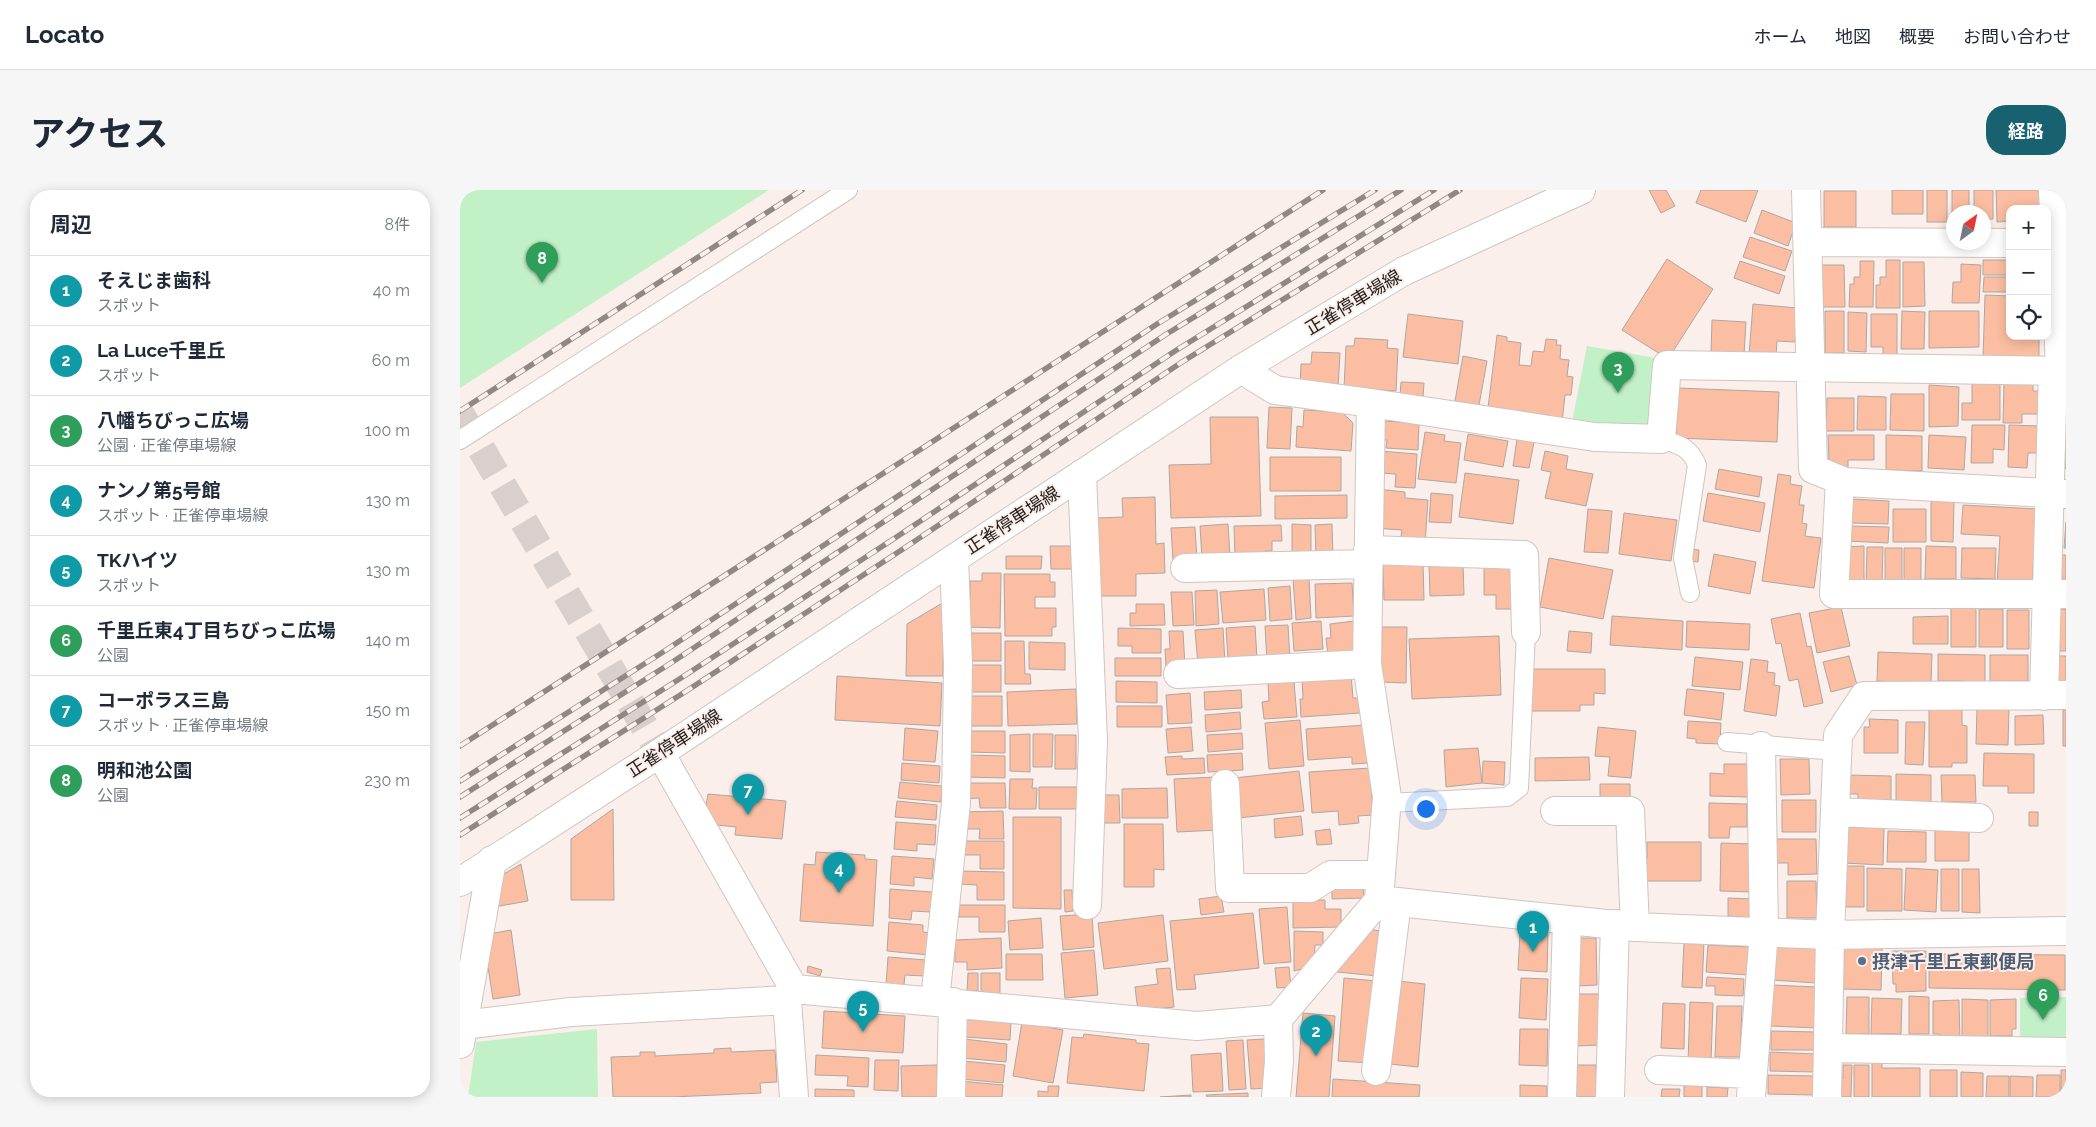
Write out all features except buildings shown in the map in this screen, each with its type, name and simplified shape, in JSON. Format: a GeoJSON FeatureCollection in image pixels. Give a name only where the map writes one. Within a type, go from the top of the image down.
{"type":"FeatureCollection","features":[{"type":"Feature","properties":{"kind":"street","name":"正雀停車場線"},"geometry":{"type":"LineString","coordinates":[[460,882],[660,753],[1241,369],[1404,271],[1581,190]]}},
{"type":"Feature","properties":{"kind":"street"},"geometry":{"type":"LineString","coordinates":[[1806,190],[1813,469],[1845,482],[2058,494]]}},
{"type":"Feature","properties":{"kind":"street"},"geometry":{"type":"LineString","coordinates":[[1827,1097],[1830,935],[1838,735],[1864,696],[2055,696],[2060,371],[2053,190]]}},
{"type":"Feature","properties":{"kind":"street"},"geometry":{"type":"LineString","coordinates":[[1808,242],[2006,243]]}},
{"type":"Feature","properties":{"kind":"street"},"geometry":{"type":"LineString","coordinates":[[1241,369],[1275,390],[1595,437],[1661,439],[1667,365],[2060,371]]}},
{"type":"Feature","properties":{"kind":"street"},"geometry":{"type":"LineString","coordinates":[[1370,403],[1367,664],[1387,804],[1386,893],[1376,1071]]}},
{"type":"Feature","properties":{"kind":"street"},"geometry":{"type":"LineString","coordinates":[[1082,474],[1093,741],[1087,905]]}},
{"type":"Feature","properties":{"kind":"street"},"geometry":{"type":"LineString","coordinates":[[1840,480],[1834,594],[2057,594]]}},
{"type":"Feature","properties":{"kind":"street"},"geometry":{"type":"LineString","coordinates":[[1185,568],[1368,557],[1524,555],[1526,632]]}},
{"type":"Feature","properties":{"kind":"street"},"geometry":{"type":"LineString","coordinates":[[951,1097],[944,1001],[956,803],[958,664],[954,559]]}},
{"type":"Feature","properties":{"kind":"street"},"geometry":{"type":"LineString","coordinates":[[1178,674],[1367,664]]}},
{"type":"Feature","properties":{"kind":"street"},"geometry":{"type":"LineString","coordinates":[[1659,1070],[1751,1086],[1764,932],[1761,746]]}},
{"type":"Feature","properties":{"kind":"street"},"geometry":{"type":"LineString","coordinates":[[660,753],[791,994],[794,1097]]}},
{"type":"Feature","properties":{"kind":"street"},"geometry":{"type":"LineString","coordinates":[[1224,784],[1230,888],[1310,888],[1331,875],[1386,893],[1568,920],[1625,926],[1830,935],[2066,931]]}},
{"type":"Feature","properties":{"kind":"street"},"geometry":{"type":"LineString","coordinates":[[1555,811],[1630,812],[1625,926],[1610,1097]]}},
{"type":"Feature","properties":{"kind":"street"},"geometry":{"type":"LineString","coordinates":[[1835,812],[1979,818]]}},
{"type":"Feature","properties":{"kind":"street"},"geometry":{"type":"LineString","coordinates":[[492,860],[462,1034],[571,1012],[791,994],[944,1001],[1197,1026],[1278,1019]]}},
{"type":"Feature","properties":{"kind":"street"},"geometry":{"type":"LineString","coordinates":[[1276,1097],[1278,1019],[1386,893]]}},
{"type":"Feature","properties":{"kind":"street"},"geometry":{"type":"LineString","coordinates":[[1562,1097],[1568,920]]}},
{"type":"Feature","properties":{"kind":"street"},"geometry":{"type":"LineString","coordinates":[[1828,1048],[2066,1052]]}},
{"type":"Feature","properties":{"kind":"lane"},"geometry":{"type":"LineString","coordinates":[[460,440],[848,190]]}},
{"type":"Feature","properties":{"kind":"lane"},"geometry":{"type":"LineString","coordinates":[[1661,439],[1685,447],[1697,465],[1683,558],[1690,593]]}},
{"type":"Feature","properties":{"kind":"lane"},"geometry":{"type":"LineString","coordinates":[[1387,804],[1506,797],[1519,788],[1526,632]]}},
{"type":"Feature","properties":{"kind":"lane"},"geometry":{"type":"LineString","coordinates":[[1727,742],[1837,751]]}},
{"type":"Feature","properties":{"kind":"green space"},"geometry":{"type":"Polygon","coordinates":[[[466,190],[769,190],[460,388],[460,192],[466,190]]]}},
{"type":"Feature","properties":{"kind":"green space"},"geometry":{"type":"Polygon","coordinates":[[[1587,346],[1661,359],[1656,432],[1571,427],[1587,346]]]}},
{"type":"Feature","properties":{"kind":"green space"},"geometry":{"type":"Polygon","coordinates":[[[2066,997],[2066,1043],[2020,1044],[2020,998],[2066,997]]]}},
{"type":"Feature","properties":{"kind":"green space"},"geometry":{"type":"Polygon","coordinates":[[[597,1029],[598,1097],[468,1097],[476,1042],[597,1029]]]}},
{"type":"Feature","properties":{"kind":"tunnel"},"geometry":{"type":"LineString","coordinates":[[460,413],[660,753]]}},
{"type":"Feature","properties":{"kind":"railway"},"geometry":{"type":"LineString","coordinates":[[460,411],[802,190]]}},
{"type":"Feature","properties":{"kind":"railway"},"geometry":{"type":"LineString","coordinates":[[460,746],[1323,190]]}},
{"type":"Feature","properties":{"kind":"railway"},"geometry":{"type":"LineString","coordinates":[[460,781],[663,652],[1157,324],[1375,190]]}},
{"type":"Feature","properties":{"kind":"railway"},"geometry":{"type":"LineString","coordinates":[[460,797],[671,663],[1165,335],[1401,190]]}},
{"type":"Feature","properties":{"kind":"railway"},"geometry":{"type":"LineString","coordinates":[[460,818],[681,678],[1175,351],[1434,190]]}},
{"type":"Feature","properties":{"kind":"railway"},"geometry":{"type":"LineString","coordinates":[[460,835],[688,690],[1182,362],[1460,190]]}},
{"type":"Feature","properties":{"kind":"place","name":"明和池公園"},"geometry":{"type":"Point","coordinates":[542,283]}},
{"type":"Feature","properties":{"kind":"place","name":"八幡ちびっこ広場"},"geometry":{"type":"Point","coordinates":[1618,393]}},
{"type":"Feature","properties":{"kind":"place","name":"コーポラス三島"},"geometry":{"type":"Point","coordinates":[748,815]}},
{"type":"Feature","properties":{"kind":"place","name":"ナンノ第5号館"},"geometry":{"type":"Point","coordinates":[839,893]}},
{"type":"Feature","properties":{"kind":"place","name":"そえじま歯科"},"geometry":{"type":"Point","coordinates":[1533,952]}},
{"type":"Feature","properties":{"kind":"place","name":"摂津千里丘東郵便局"},"geometry":{"type":"Point","coordinates":[1862,961]}},
{"type":"Feature","properties":{"kind":"place","name":"千里丘東4丁目ちびっこ広場"},"geometry":{"type":"Point","coordinates":[2043,1020]}},
{"type":"Feature","properties":{"kind":"place","name":"TKハイツ"},"geometry":{"type":"Point","coordinates":[863,1032]}},
{"type":"Feature","properties":{"kind":"place","name":"La Luce千里丘"},"geometry":{"type":"Point","coordinates":[1316,1056]}}]}
